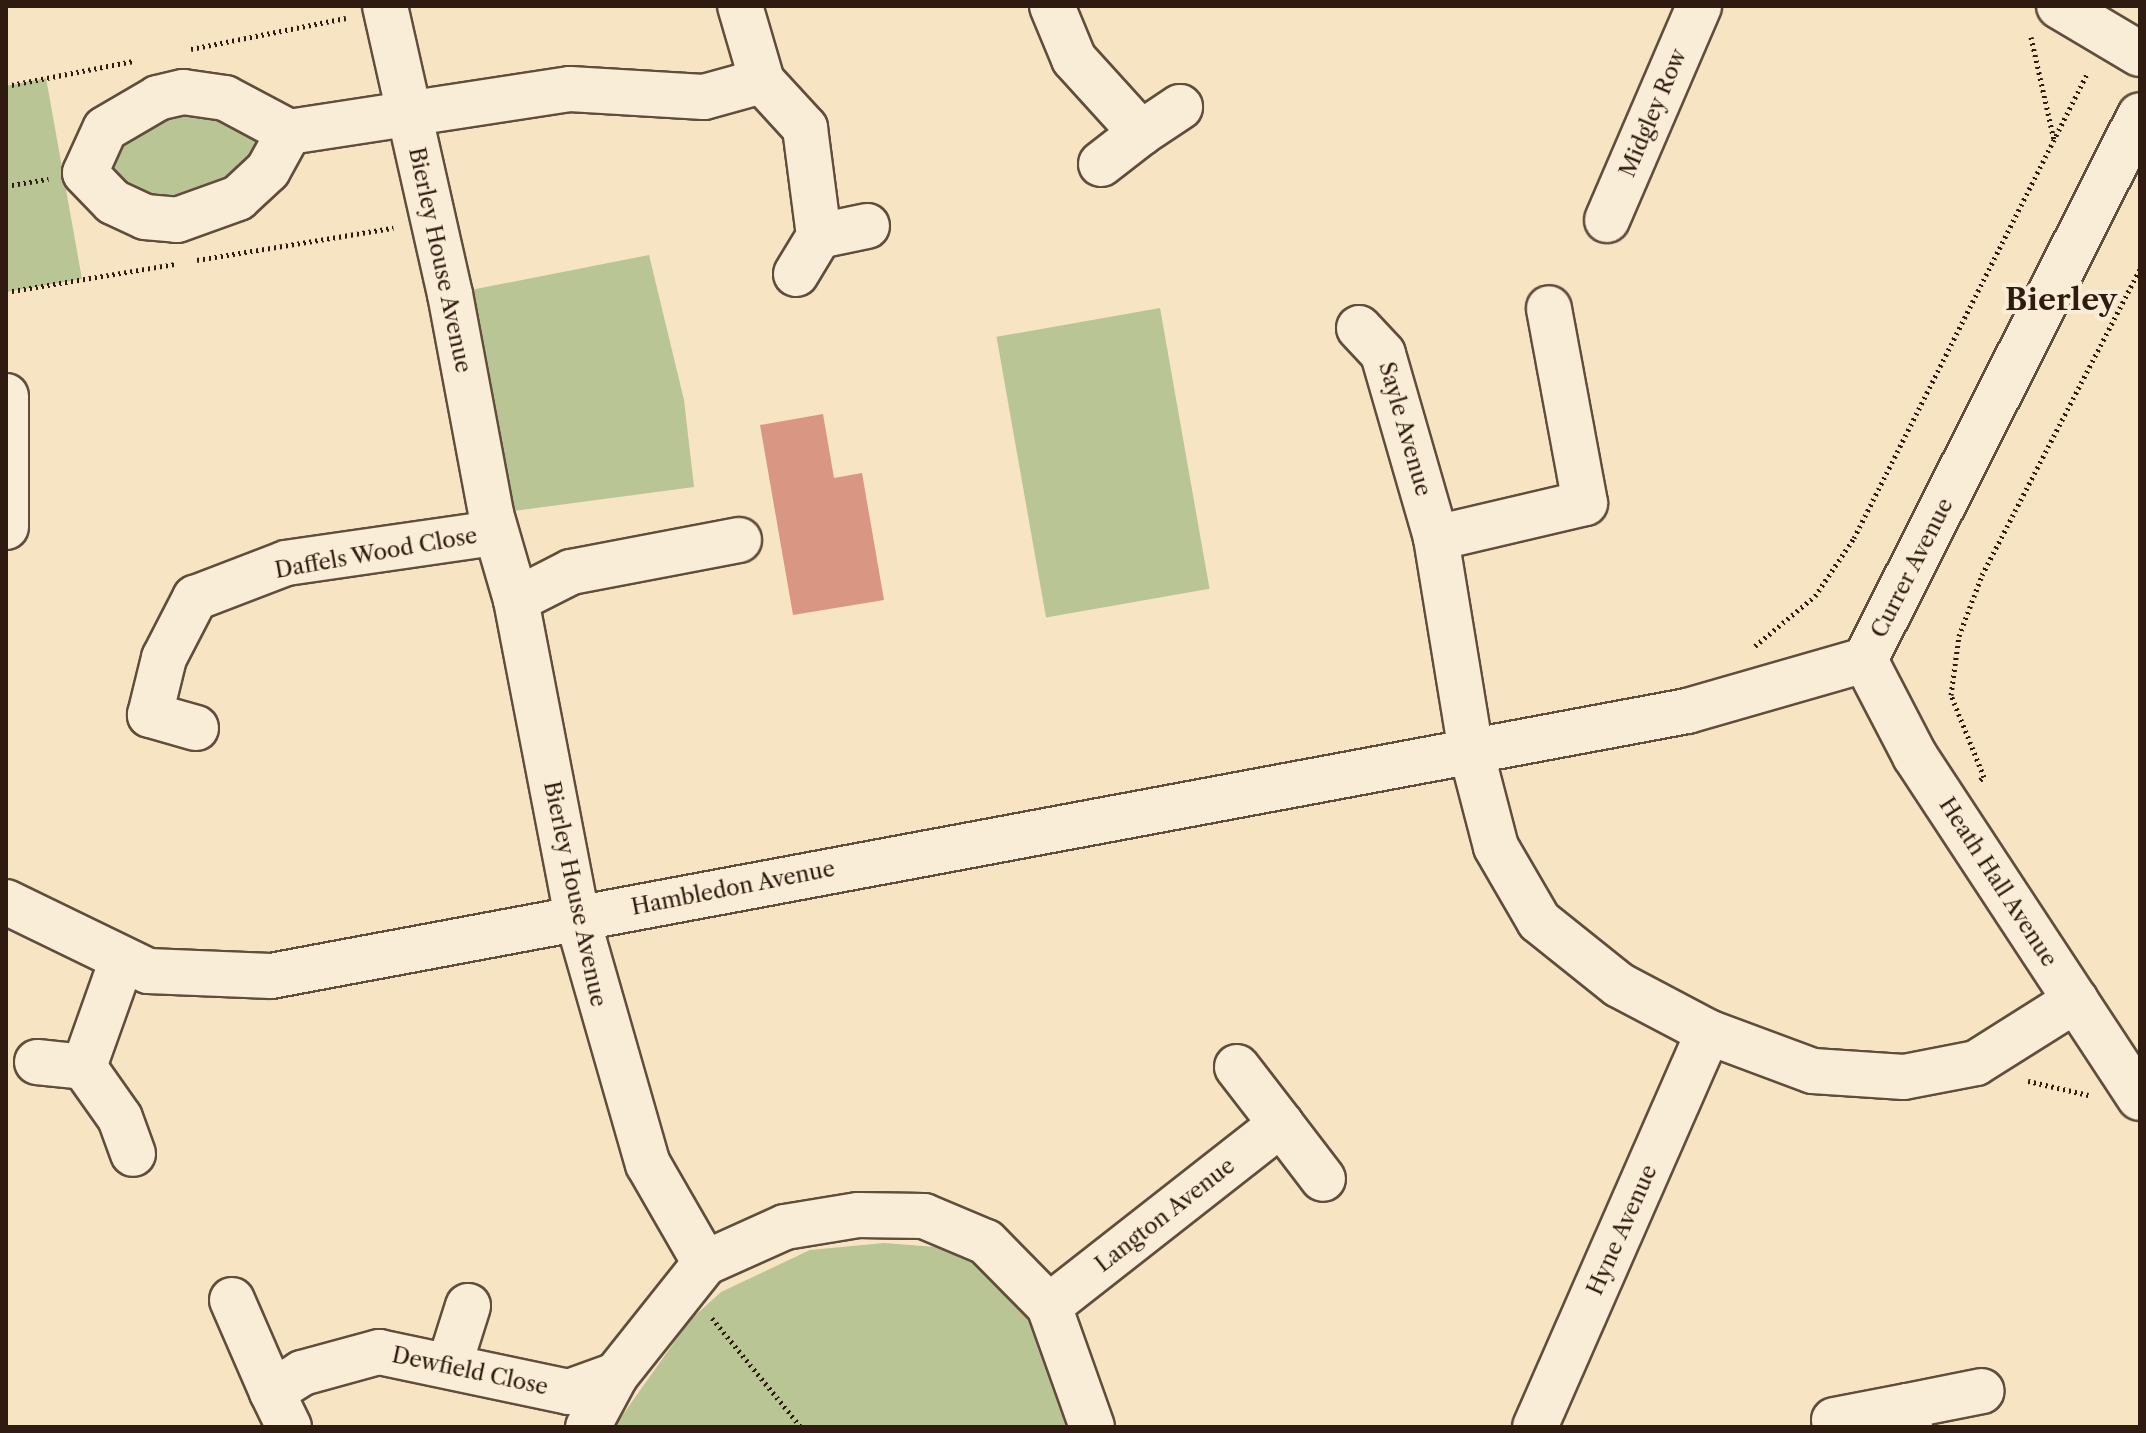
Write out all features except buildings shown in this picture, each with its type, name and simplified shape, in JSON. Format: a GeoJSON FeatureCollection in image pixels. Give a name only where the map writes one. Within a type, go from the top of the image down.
{"type":"FeatureCollection","features":[{"type":"Feature","properties":{"kind":"street","name":"Bierley House Avenue"},"geometry":{"type":"LineString","coordinates":[[385,6],[433,221],[495,533],[516,600],[577,917],[648,1164],[696,1274]]}},
{"type":"Feature","properties":{"kind":"street"},"geometry":{"type":"LineString","coordinates":[[740,6],[762,81],[805,128],[819,236],[796,274]]}},
{"type":"Feature","properties":{"kind":"street"},"geometry":{"type":"LineString","coordinates":[[1052,6],[1074,59],[1141,133]]}},
{"type":"Feature","properties":{"kind":"street","name":"Midgley Row"},"geometry":{"type":"LineString","coordinates":[[1607,220],[1699,6]]}},
{"type":"Feature","properties":{"kind":"street"},"geometry":{"type":"LineString","coordinates":[[2048,18],[2124,44]]}},
{"type":"Feature","properties":{"kind":"street"},"geometry":{"type":"LineString","coordinates":[[289,132],[570,89],[704,97],[762,81]]}},
{"type":"Feature","properties":{"kind":"street"},"geometry":{"type":"LineString","coordinates":[[1101,164],[1180,107]]}},
{"type":"Feature","properties":{"kind":"street","name":"Currer Avenue"},"geometry":{"type":"LineString","coordinates":[[1471,751],[1687,711],[1865,660],[2140,115]]}},
{"type":"Feature","properties":{"kind":"street"},"geometry":{"type":"LineString","coordinates":[[819,236],[867,226]]}},
{"type":"Feature","properties":{"kind":"street"},"geometry":{"type":"LineString","coordinates":[[1436,538],[1597,502],[1549,308]]}},
{"type":"Feature","properties":{"kind":"street","name":"Sayle Avenue"},"geometry":{"type":"LineString","coordinates":[[1359,328],[1383,354],[1436,538],[1471,751],[1496,847],[1539,921],[1619,985],[1708,1032],[1813,1071],[1904,1077],[1976,1063],[2076,1000]]}},
{"type":"Feature","properties":{"kind":"street"},"geometry":{"type":"LineString","coordinates":[[6,396],[6,527]]}},
{"type":"Feature","properties":{"kind":"street","name":"Daffels Wood Close"},"geometry":{"type":"LineString","coordinates":[[196,728],[150,715],[164,658],[195,598],[286,563],[495,533]]}},
{"type":"Feature","properties":{"kind":"street"},"geometry":{"type":"LineString","coordinates":[[516,600],[571,572],[739,540]]}},
{"type":"Feature","properties":{"kind":"street","name":"Heath Hall Avenue"},"geometry":{"type":"LineString","coordinates":[[1865,660],[1947,805],[2134,1090]]}},
{"type":"Feature","properties":{"kind":"street","name":"Hambledon Avenue"},"geometry":{"type":"LineString","coordinates":[[6,902],[148,971],[271,976],[1471,751]]}},
{"type":"Feature","properties":{"kind":"street"},"geometry":{"type":"LineString","coordinates":[[84,1067],[122,960]]}},
{"type":"Feature","properties":{"kind":"street","name":"Hyne Avenue"},"geometry":{"type":"LineString","coordinates":[[1535,1427],[1708,1032]]}},
{"type":"Feature","properties":{"kind":"street"},"geometry":{"type":"LineString","coordinates":[[37,1062],[84,1067],[120,1118],[133,1154]]}},
{"type":"Feature","properties":{"kind":"street"},"geometry":{"type":"LineString","coordinates":[[1237,1067],[1323,1179]]}},
{"type":"Feature","properties":{"kind":"street","name":"Langton Avenue"},"geometry":{"type":"LineString","coordinates":[[1049,1306],[1281,1124]]}},
{"type":"Feature","properties":{"kind":"street"},"geometry":{"type":"LineString","coordinates":[[588,1427],[616,1375],[696,1274],[785,1227],[858,1215],[924,1216],[986,1242],[1049,1306],[1092,1427]]}},
{"type":"Feature","properties":{"kind":"street"},"geometry":{"type":"LineString","coordinates":[[232,1300],[280,1410]]}},
{"type":"Feature","properties":{"kind":"street"},"geometry":{"type":"LineString","coordinates":[[449,1366],[468,1306]]}},
{"type":"Feature","properties":{"kind":"street","name":"Dewfield Close"},"geometry":{"type":"LineString","coordinates":[[280,1410],[302,1373],[379,1352],[569,1392],[616,1375]]}},
{"type":"Feature","properties":{"kind":"street"},"geometry":{"type":"LineString","coordinates":[[1834,1420],[1909,1417],[1982,1391]]}},
{"type":"Feature","properties":{"kind":"path"},"geometry":{"type":"LineString","coordinates":[[2048,18],[2029,40],[2055,141]]}},
{"type":"Feature","properties":{"kind":"path"},"geometry":{"type":"LineString","coordinates":[[1765,689],[1753,648],[1815,596],[1854,538],[2055,141],[2124,44]]}},
{"type":"Feature","properties":{"kind":"path"},"geometry":{"type":"LineString","coordinates":[[6,292],[433,221]]}},
{"type":"Feature","properties":{"kind":"path"},"geometry":{"type":"LineString","coordinates":[[1947,805],[1984,777],[1951,695],[1959,636],[1982,575],[2140,269]]}},
{"type":"Feature","properties":{"kind":"path"},"geometry":{"type":"LineString","coordinates":[[1990,1054],[2006,1076],[2101,1098],[2134,1090]]}},
{"type":"Feature","properties":{"kind":"path"},"geometry":{"type":"LineString","coordinates":[[696,1274],[801,1427]]}},
{"type":"Feature","properties":{"kind":"green space"},"geometry":{"type":"Polygon","coordinates":[[[46,78],[82,279],[6,292],[6,86],[46,78]]]}},
{"type":"Feature","properties":{"kind":"green space"},"geometry":{"type":"Polygon","coordinates":[[[158,98],[273,119],[268,170],[145,217],[91,150],[158,98]]]}},
{"type":"Feature","properties":{"kind":"green space"},"geometry":{"type":"Polygon","coordinates":[[[649,255],[684,400],[694,487],[491,514],[450,294],[649,255]]]}},
{"type":"Feature","properties":{"kind":"green space"},"geometry":{"type":"Polygon","coordinates":[[[1160,308],[1209,589],[1046,617],[997,337],[1160,308]]]}},
{"type":"Feature","properties":{"kind":"green space"},"geometry":{"type":"Polygon","coordinates":[[[884,1243],[936,1247],[973,1261],[1024,1304],[1064,1400],[1067,1427],[614,1427],[690,1320],[721,1292],[810,1250],[884,1243]]]}},
{"type":"Feature","properties":{"kind":"district","name":"Bierley"},"geometry":{"type":"Point","coordinates":[2061,300]}}]}
